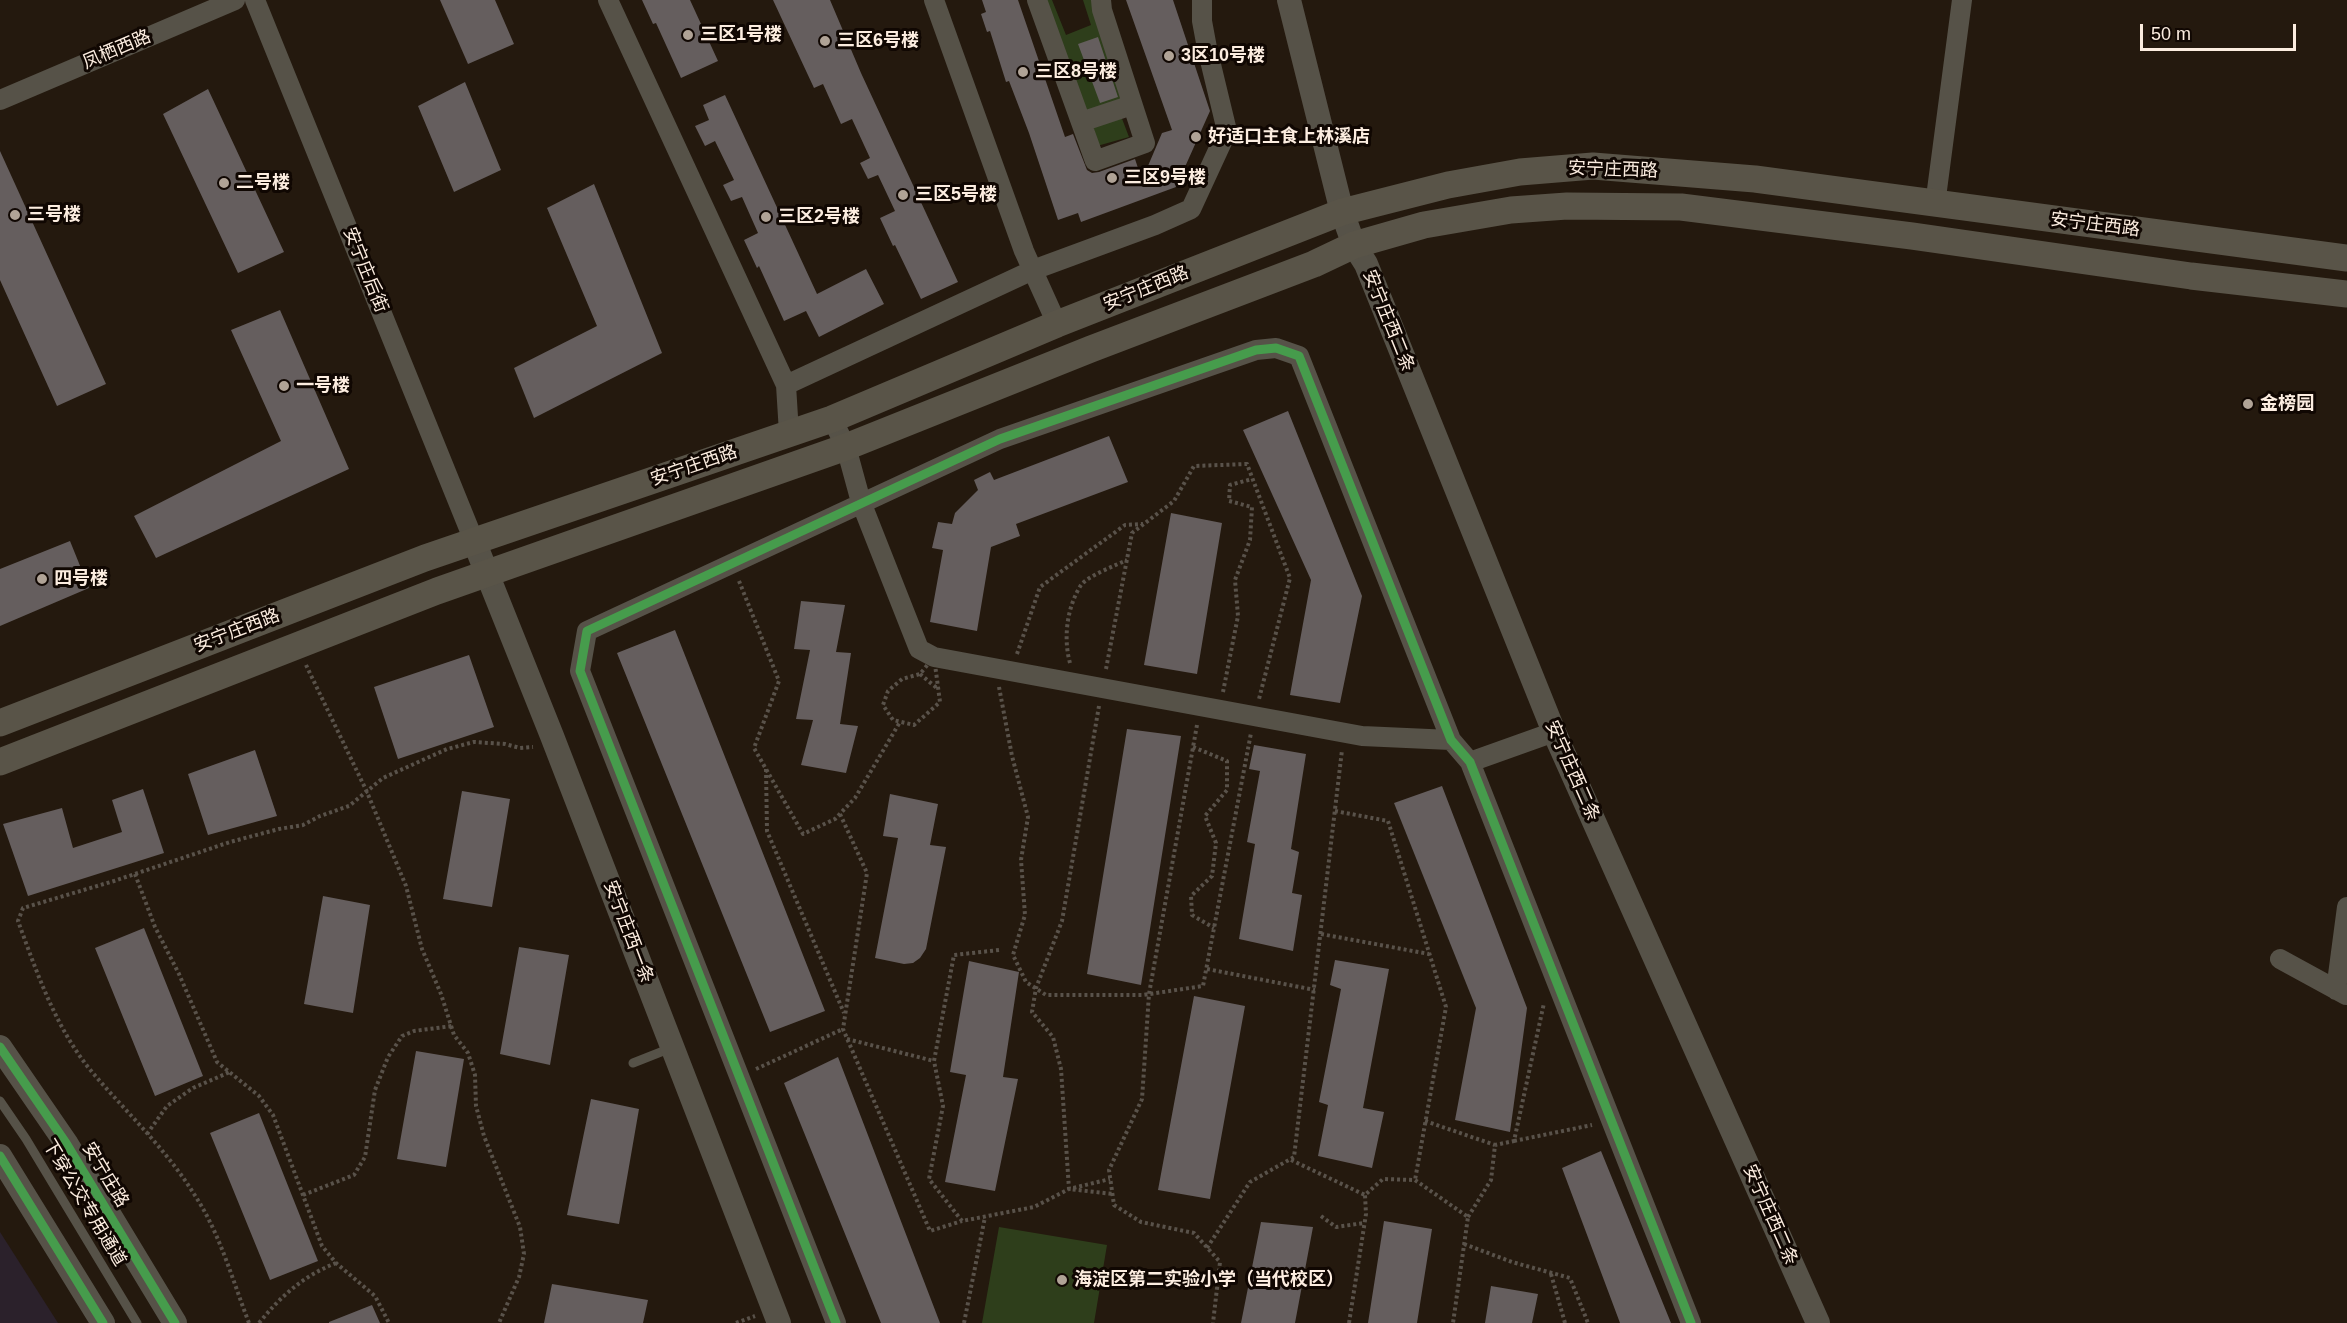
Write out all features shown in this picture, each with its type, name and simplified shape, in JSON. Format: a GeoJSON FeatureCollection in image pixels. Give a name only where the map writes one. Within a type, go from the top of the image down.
{"type":"FeatureCollection","features":[{"type":"Feature","properties":{"kind":"main road","name":"安宁庄西路"},"geometry":{"type":"LineString","coordinates":[[0,723],[425,558],[832,419],[1057,324],[1342,212],[1448,185],[1520,172],[1593,166],[1755,179],[1935,205],[2347,258]]}},
{"type":"Feature","properties":{"kind":"main road","name":"安宁庄西路"},"geometry":{"type":"LineString","coordinates":[[0,762],[437,591],[846,447],[1091,349],[1314,264],[1354,245],[1424,225],[1511,210],[1567,206],[1681,207],[2347,294]]}},
{"type":"Feature","properties":{"kind":"street","name":"凤栖西路"},"geometry":{"type":"LineString","coordinates":[[0,100],[235,0]]}},
{"type":"Feature","properties":{"kind":"street","name":"安宁庄后街"},"geometry":{"type":"LineString","coordinates":[[255,0],[474,541]]}},
{"type":"Feature","properties":{"kind":"street"},"geometry":{"type":"LineString","coordinates":[[608,0],[786,385],[789,433]]}},
{"type":"Feature","properties":{"kind":"street"},"geometry":{"type":"LineString","coordinates":[[934,0],[968,100],[1033,270],[1057,324]]}},
{"type":"Feature","properties":{"kind":"street"},"geometry":{"type":"LineString","coordinates":[[1037,0],[1095,161],[1145,143],[1102,10],[1101,0]]}},
{"type":"Feature","properties":{"kind":"street"},"geometry":{"type":"LineString","coordinates":[[786,385],[1033,270],[1155,225],[1191,209],[1227,131],[1204,30],[1203,0]]}},
{"type":"Feature","properties":{"kind":"street","name":"安宁庄西二条"},"geometry":{"type":"LineString","coordinates":[[1289,0],[1342,212],[1354,245],[1366,264],[1554,732],[1818,1323]]}},
{"type":"Feature","properties":{"kind":"street"},"geometry":{"type":"LineString","coordinates":[[1935,205],[1962,0]]}},
{"type":"Feature","properties":{"kind":"street"},"geometry":{"type":"LineString","coordinates":[[1081,122],[1132,105]]}},
{"type":"Feature","properties":{"kind":"street"},"geometry":{"type":"LineString","coordinates":[[836,1323],[580,671],[587,631],[1000,439],[1256,350],[1276,348],[1299,356],[1451,740],[1470,762],[1691,1323]]}},
{"type":"Feature","properties":{"kind":"street"},"geometry":{"type":"LineString","coordinates":[[832,419],[846,447],[861,502],[919,649],[934,657],[1362,736],[1451,740]]}},
{"type":"Feature","properties":{"kind":"street","name":"安宁庄西一条"},"geometry":{"type":"LineString","coordinates":[[474,541],[779,1323]]}},
{"type":"Feature","properties":{"kind":"street"},"geometry":{"type":"LineString","coordinates":[[1470,762],[1554,732]]}},
{"type":"Feature","properties":{"kind":"street"},"geometry":{"type":"LineString","coordinates":[[2280,959],[2341,993],[2347,907]]}},
{"type":"Feature","properties":{"kind":"street","name":"安宁庄路"},"geometry":{"type":"LineString","coordinates":[[0,1047],[66,1143],[175,1323]]}},
{"type":"Feature","properties":{"kind":"street"},"geometry":{"type":"LineString","coordinates":[[0,1156],[103,1323]]}},
{"type":"Feature","properties":{"kind":"lane"},"geometry":{"type":"LineString","coordinates":[[633,1063],[673,1047]]}},
{"type":"Feature","properties":{"kind":"lane","name":"下穿公交专用通道"},"geometry":{"type":"LineString","coordinates":[[0,1101],[26,1139],[137,1323]]}},
{"type":"Feature","properties":{"kind":"path"},"geometry":{"type":"LineString","coordinates":[[1069,1189],[1062,1070],[1053,1037],[1032,1012],[1036,988],[1062,921],[1132,533],[1144,524],[1174,501],[1194,466],[1247,464],[1290,578],[1254,717],[1203,986],[1149,994],[1046,995],[1036,988],[1026,982],[1013,954],[1024,915],[1021,861],[1028,817],[1012,756],[1003,670],[1040,587],[1125,525],[1144,524]]}},
{"type":"Feature","properties":{"kind":"path"},"geometry":{"type":"LineString","coordinates":[[1213,1323],[1220,1262],[1194,1233],[1142,1222],[1114,1205],[1109,1170],[1142,1099],[1149,994],[1193,747],[1210,708],[1238,616],[1235,580],[1250,540],[1252,507],[1228,501],[1230,485],[1252,479]]}},
{"type":"Feature","properties":{"kind":"path"},"geometry":{"type":"LineString","coordinates":[[1076,684],[1066,650],[1067,621],[1082,584],[1127,560]]}},
{"type":"Feature","properties":{"kind":"path"},"geometry":{"type":"LineString","coordinates":[[732,563],[779,681],[754,748],[803,834],[840,814],[855,798],[900,722]]}},
{"type":"Feature","properties":{"kind":"path"},"geometry":{"type":"LineString","coordinates":[[297,645],[367,792],[406,886],[422,949],[441,994],[454,1035],[468,1053],[475,1075],[476,1106],[484,1136],[520,1227],[524,1254],[519,1277],[499,1323]]}},
{"type":"Feature","properties":{"kind":"path"},"geometry":{"type":"LineString","coordinates":[[934,657],[940,702],[914,725],[893,720],[883,705],[888,691],[902,679],[920,674],[934,657]]}},
{"type":"Feature","properties":{"kind":"path"},"geometry":{"type":"LineString","coordinates":[[920,674],[938,689]]}},
{"type":"Feature","properties":{"kind":"path"},"geometry":{"type":"LineString","coordinates":[[1207,1248],[1250,1182],[1294,1157],[1344,733]]}},
{"type":"Feature","properties":{"kind":"path"},"geometry":{"type":"LineString","coordinates":[[249,1323],[210,1219],[177,1170],[91,1070],[60,1023],[18,921],[23,908],[230,842],[303,825],[320,816],[349,806],[383,778],[447,749],[474,742],[505,744],[528,749],[539,744]]}},
{"type":"Feature","properties":{"kind":"path"},"geometry":{"type":"LineString","coordinates":[[1193,747],[1227,761],[1227,790],[1205,816],[1215,843],[1212,876],[1191,896],[1192,915],[1214,928]]}},
{"type":"Feature","properties":{"kind":"path"},"geometry":{"type":"LineString","coordinates":[[766,768],[767,831],[845,1014]]}},
{"type":"Feature","properties":{"kind":"path"},"geometry":{"type":"LineString","coordinates":[[1335,811],[1388,821],[1446,1007],[1415,1180]]}},
{"type":"Feature","properties":{"kind":"path"},"geometry":{"type":"LineString","coordinates":[[840,814],[867,873],[843,1029],[930,1231],[962,1221],[1034,1207],[1069,1189],[1110,1179]]}},
{"type":"Feature","properties":{"kind":"path"},"geometry":{"type":"LineString","coordinates":[[135,874],[155,927],[179,974],[217,1062],[259,1096],[273,1115],[322,1246],[336,1263],[375,1296],[389,1323]]}},
{"type":"Feature","properties":{"kind":"path"},"geometry":{"type":"LineString","coordinates":[[1321,934],[1429,954]]}},
{"type":"Feature","properties":{"kind":"path"},"geometry":{"type":"LineString","coordinates":[[962,1221],[929,1179],[943,1106],[934,1061],[954,955],[999,950]]}},
{"type":"Feature","properties":{"kind":"path"},"geometry":{"type":"LineString","coordinates":[[1514,1141],[1551,968]]}},
{"type":"Feature","properties":{"kind":"path"},"geometry":{"type":"LineString","coordinates":[[1207,969],[1315,990]]}},
{"type":"Feature","properties":{"kind":"path"},"geometry":{"type":"LineString","coordinates":[[303,1195],[354,1175],[365,1157],[375,1090],[388,1057],[402,1036],[414,1031],[452,1026]]}},
{"type":"Feature","properties":{"kind":"path"},"geometry":{"type":"LineString","coordinates":[[739,1076],[843,1029]]}},
{"type":"Feature","properties":{"kind":"path"},"geometry":{"type":"LineString","coordinates":[[847,1039],[934,1061]]}},
{"type":"Feature","properties":{"kind":"path"},"geometry":{"type":"LineString","coordinates":[[147,1134],[167,1106],[193,1088],[230,1072]]}},
{"type":"Feature","properties":{"kind":"path"},"geometry":{"type":"LineString","coordinates":[[1425,1120],[1495,1145],[1611,1120]]}},
{"type":"Feature","properties":{"kind":"path"},"geometry":{"type":"LineString","coordinates":[[1453,1323],[1467,1217],[1491,1180],[1495,1145]]}},
{"type":"Feature","properties":{"kind":"path"},"geometry":{"type":"LineString","coordinates":[[1291,1160],[1365,1195]]}},
{"type":"Feature","properties":{"kind":"path"},"geometry":{"type":"LineString","coordinates":[[1349,1323],[1364,1223],[1365,1195],[1383,1179],[1415,1180],[1467,1217]]}},
{"type":"Feature","properties":{"kind":"path"},"geometry":{"type":"LineString","coordinates":[[1069,1189],[1113,1194]]}},
{"type":"Feature","properties":{"kind":"path"},"geometry":{"type":"LineString","coordinates":[[964,1323],[985,1216]]}},
{"type":"Feature","properties":{"kind":"path"},"geometry":{"type":"LineString","coordinates":[[1321,1216],[1336,1227],[1364,1223]]}},
{"type":"Feature","properties":{"kind":"path"},"geometry":{"type":"LineString","coordinates":[[1464,1244],[1512,1262],[1570,1278],[1588,1323]]}},
{"type":"Feature","properties":{"kind":"path"},"geometry":{"type":"LineString","coordinates":[[259,1323],[297,1283],[336,1263]]}},
{"type":"Feature","properties":{"kind":"path"},"geometry":{"type":"LineString","coordinates":[[1551,1273],[1566,1323]]}},
{"type":"Feature","properties":{"kind":"shaded area"},"geometry":{"type":"Polygon","coordinates":[[[0,1232],[58,1323],[0,1323],[0,1232]]]}},
{"type":"Feature","properties":{"kind":"green space"},"geometry":{"type":"Polygon","coordinates":[[[1046,0],[1052,0],[1066,35],[1091,25],[1083,0],[1095,0],[1129,104],[1087,115],[1046,0]]]}},
{"type":"Feature","properties":{"kind":"green space"},"geometry":{"type":"Polygon","coordinates":[[[1121,116],[1129,137],[1097,146],[1093,124],[1121,116]]]}},
{"type":"Feature","properties":{"kind":"green space","name":"海淀区第二实验小学（当代校区）"},"geometry":{"type":"Polygon","coordinates":[[[999,1227],[1107,1245],[1094,1323],[982,1323],[999,1227]]]}},
{"type":"Feature","properties":{"kind":"building"},"geometry":{"type":"Polygon","coordinates":[[[440,0],[495,0],[514,44],[468,64],[440,0]]]}},
{"type":"Feature","properties":{"kind":"building","name":"三区1号楼"},"geometry":{"type":"Polygon","coordinates":[[[642,0],[690,0],[718,61],[681,78],[656,23],[653,24],[642,0]]]}},
{"type":"Feature","properties":{"kind":"building","name":"三区5号楼"},"geometry":{"type":"Polygon","coordinates":[[[773,0],[830,0],[861,73],[958,282],[921,299],[880,218],[895,211],[878,175],[868,179],[860,163],[870,158],[852,119],[841,124],[823,84],[814,88],[773,0]]]}},
{"type":"Feature","properties":{"kind":"building"},"geometry":{"type":"Polygon","coordinates":[[[982,0],[1018,0],[1065,137],[1073,134],[1087,170],[1092,173],[1099,172],[1135,159],[1142,180],[1162,133],[1172,130],[1126,0],[1173,0],[1210,111],[1176,187],[1081,222],[1078,213],[1058,220],[1029,133],[1009,81],[1006,82],[990,31],[987,32],[981,14],[986,12],[982,0]]]}},
{"type":"Feature","properties":{"kind":"building"},"geometry":{"type":"Polygon","coordinates":[[[1098,37],[1118,97],[1100,103],[1078,44],[1098,37]]]}},
{"type":"Feature","properties":{"kind":"building"},"geometry":{"type":"Polygon","coordinates":[[[465,82],[501,170],[454,192],[418,106],[465,82]]]}},
{"type":"Feature","properties":{"kind":"building","name":"二号楼"},"geometry":{"type":"Polygon","coordinates":[[[208,89],[284,252],[238,273],[163,114],[208,89]]]}},
{"type":"Feature","properties":{"kind":"building","name":"三区2号楼"},"geometry":{"type":"Polygon","coordinates":[[[725,95],[817,294],[866,269],[884,304],[819,337],[806,311],[784,321],[759,266],[757,268],[744,240],[758,233],[742,197],[731,201],[723,185],[734,180],[715,141],[705,146],[695,126],[709,120],[703,105],[725,95]]]}},
{"type":"Feature","properties":{"kind":"building","name":"三号楼"},"geometry":{"type":"Polygon","coordinates":[[[0,151],[106,384],[57,406],[0,280],[0,151]]]}},
{"type":"Feature","properties":{"kind":"building"},"geometry":{"type":"Polygon","coordinates":[[[594,184],[662,353],[534,418],[514,368],[597,326],[547,208],[594,184]]]}},
{"type":"Feature","properties":{"kind":"building","name":"一号楼"},"geometry":{"type":"Polygon","coordinates":[[[280,310],[349,469],[156,558],[134,516],[281,441],[231,330],[280,310]]]}},
{"type":"Feature","properties":{"kind":"building"},"geometry":{"type":"Polygon","coordinates":[[[1288,411],[1362,596],[1340,703],[1290,695],[1311,580],[1243,430],[1288,411]]]}},
{"type":"Feature","properties":{"kind":"building"},"geometry":{"type":"Polygon","coordinates":[[[1109,436],[1128,482],[1016,524],[1020,536],[991,547],[977,631],[930,622],[943,550],[932,548],[938,522],[952,524],[955,513],[978,490],[974,480],[990,472],[994,480],[1109,436]]]}},
{"type":"Feature","properties":{"kind":"building"},"geometry":{"type":"Polygon","coordinates":[[[1171,513],[1222,523],[1197,674],[1144,665],[1171,513]]]}},
{"type":"Feature","properties":{"kind":"building","name":"四号楼"},"geometry":{"type":"Polygon","coordinates":[[[70,541],[89,588],[0,626],[0,569],[70,541]]]}},
{"type":"Feature","properties":{"kind":"building"},"geometry":{"type":"Polygon","coordinates":[[[801,601],[845,605],[836,652],[851,653],[840,724],[858,726],[846,773],[801,765],[813,720],[796,719],[810,650],[794,649],[801,601]]]}},
{"type":"Feature","properties":{"kind":"building"},"geometry":{"type":"Polygon","coordinates":[[[675,630],[825,1011],[770,1032],[617,653],[675,630]]]}},
{"type":"Feature","properties":{"kind":"building"},"geometry":{"type":"Polygon","coordinates":[[[469,655],[494,727],[398,759],[374,687],[469,655]]]}},
{"type":"Feature","properties":{"kind":"building"},"geometry":{"type":"Polygon","coordinates":[[[1127,729],[1181,736],[1141,985],[1087,974],[1127,729]]]}},
{"type":"Feature","properties":{"kind":"building"},"geometry":{"type":"Polygon","coordinates":[[[1254,745],[1306,754],[1291,849],[1299,852],[1292,893],[1302,895],[1293,951],[1239,939],[1255,844],[1247,842],[1260,771],[1249,769],[1254,745]]]}},
{"type":"Feature","properties":{"kind":"building"},"geometry":{"type":"Polygon","coordinates":[[[255,750],[277,816],[208,835],[188,774],[255,750]]]}},
{"type":"Feature","properties":{"kind":"building"},"geometry":{"type":"Polygon","coordinates":[[[1442,786],[1527,1008],[1510,1132],[1455,1120],[1476,1008],[1394,803],[1442,786]]]}},
{"type":"Feature","properties":{"kind":"building"},"geometry":{"type":"Polygon","coordinates":[[[143,789],[164,853],[28,896],[3,824],[62,808],[73,848],[122,832],[112,800],[143,789]]]}},
{"type":"Feature","properties":{"kind":"building"},"geometry":{"type":"Polygon","coordinates":[[[462,791],[510,799],[492,907],[443,899],[462,791]]]}},
{"type":"Feature","properties":{"kind":"building"},"geometry":{"type":"Polygon","coordinates":[[[890,794],[938,804],[930,845],[946,847],[926,949],[913,963],[904,964],[875,958],[898,838],[883,836],[890,794]]]}},
{"type":"Feature","properties":{"kind":"building"},"geometry":{"type":"Polygon","coordinates":[[[323,896],[370,905],[353,1013],[304,1004],[323,896]]]}},
{"type":"Feature","properties":{"kind":"building"},"geometry":{"type":"Polygon","coordinates":[[[144,928],[203,1076],[155,1096],[95,948],[144,928]]]}},
{"type":"Feature","properties":{"kind":"building"},"geometry":{"type":"Polygon","coordinates":[[[519,947],[569,955],[550,1065],[500,1054],[519,947]]]}},
{"type":"Feature","properties":{"kind":"building"},"geometry":{"type":"Polygon","coordinates":[[[1335,960],[1389,969],[1363,1108],[1384,1112],[1372,1168],[1318,1156],[1328,1105],[1319,1102],[1341,989],[1330,985],[1335,960]]]}},
{"type":"Feature","properties":{"kind":"building"},"geometry":{"type":"Polygon","coordinates":[[[969,961],[1019,972],[1003,1077],[1018,1079],[995,1191],[945,1182],[966,1075],[950,1072],[969,961]]]}},
{"type":"Feature","properties":{"kind":"building"},"geometry":{"type":"Polygon","coordinates":[[[1194,996],[1245,1006],[1210,1199],[1158,1190],[1194,996]]]}},
{"type":"Feature","properties":{"kind":"building"},"geometry":{"type":"Polygon","coordinates":[[[416,1051],[464,1059],[446,1167],[397,1159],[416,1051]]]}},
{"type":"Feature","properties":{"kind":"building"},"geometry":{"type":"Polygon","coordinates":[[[838,1057],[940,1323],[881,1323],[784,1083],[838,1057]]]}},
{"type":"Feature","properties":{"kind":"building"},"geometry":{"type":"Polygon","coordinates":[[[591,1099],[639,1109],[619,1224],[567,1215],[591,1099]]]}},
{"type":"Feature","properties":{"kind":"building"},"geometry":{"type":"Polygon","coordinates":[[[259,1113],[318,1261],[270,1280],[210,1133],[259,1113]]]}},
{"type":"Feature","properties":{"kind":"building"},"geometry":{"type":"Polygon","coordinates":[[[1601,1151],[1671,1323],[1620,1323],[1562,1168],[1601,1151]]]}},
{"type":"Feature","properties":{"kind":"building"},"geometry":{"type":"Polygon","coordinates":[[[1384,1221],[1432,1229],[1417,1323],[1368,1323],[1384,1221]]]}},
{"type":"Feature","properties":{"kind":"building"},"geometry":{"type":"Polygon","coordinates":[[[1261,1222],[1313,1227],[1295,1323],[1241,1323],[1261,1222]]]}},
{"type":"Feature","properties":{"kind":"building"},"geometry":{"type":"Polygon","coordinates":[[[552,1284],[648,1300],[643,1323],[544,1323],[552,1284]]]}},
{"type":"Feature","properties":{"kind":"building"},"geometry":{"type":"Polygon","coordinates":[[[1491,1286],[1538,1294],[1532,1323],[1485,1323],[1491,1286]]]}},
{"type":"Feature","properties":{"kind":"building"},"geometry":{"type":"Polygon","coordinates":[[[372,1305],[380,1323],[329,1323],[329,1322],[372,1305]]]}},
{"type":"Feature","properties":{"kind":"cycle path"},"geometry":{"type":"LineString","coordinates":[[836,1323],[580,671],[587,631],[1000,439],[1256,350],[1276,348],[1299,356],[1451,740],[1470,762],[1691,1323]]}},
{"type":"Feature","properties":{"kind":"cycle path"},"geometry":{"type":"LineString","coordinates":[[0,1047],[66,1143],[175,1323]]}},
{"type":"Feature","properties":{"kind":"cycle path"},"geometry":{"type":"LineString","coordinates":[[0,1156],[103,1323]]}},
{"type":"Feature","properties":{"kind":"place","name":"三区1号楼"},"geometry":{"type":"Point","coordinates":[688,35]}},
{"type":"Feature","properties":{"kind":"place","name":"三区6号楼"},"geometry":{"type":"Point","coordinates":[825,41]}},
{"type":"Feature","properties":{"kind":"place","name":"3区10号楼"},"geometry":{"type":"Point","coordinates":[1169,56]}},
{"type":"Feature","properties":{"kind":"place","name":"三区8号楼"},"geometry":{"type":"Point","coordinates":[1023,72]}},
{"type":"Feature","properties":{"kind":"place","name":"好适口主食上林溪店"},"geometry":{"type":"Point","coordinates":[1196,137]}},
{"type":"Feature","properties":{"kind":"place","name":"三区9号楼"},"geometry":{"type":"Point","coordinates":[1112,178]}},
{"type":"Feature","properties":{"kind":"place","name":"二号楼"},"geometry":{"type":"Point","coordinates":[224,183]}},
{"type":"Feature","properties":{"kind":"place","name":"三区5号楼"},"geometry":{"type":"Point","coordinates":[903,195]}},
{"type":"Feature","properties":{"kind":"place","name":"三号楼"},"geometry":{"type":"Point","coordinates":[15,215]}},
{"type":"Feature","properties":{"kind":"place","name":"三区2号楼"},"geometry":{"type":"Point","coordinates":[766,217]}},
{"type":"Feature","properties":{"kind":"place","name":"一号楼"},"geometry":{"type":"Point","coordinates":[284,386]}},
{"type":"Feature","properties":{"kind":"place","name":"金榜园"},"geometry":{"type":"Point","coordinates":[2248,404]}},
{"type":"Feature","properties":{"kind":"place","name":"四号楼"},"geometry":{"type":"Point","coordinates":[42,579]}},
{"type":"Feature","properties":{"kind":"place","name":"海淀区第二实验小学（当代校区）"},"geometry":{"type":"Point","coordinates":[1062,1280]}}]}
